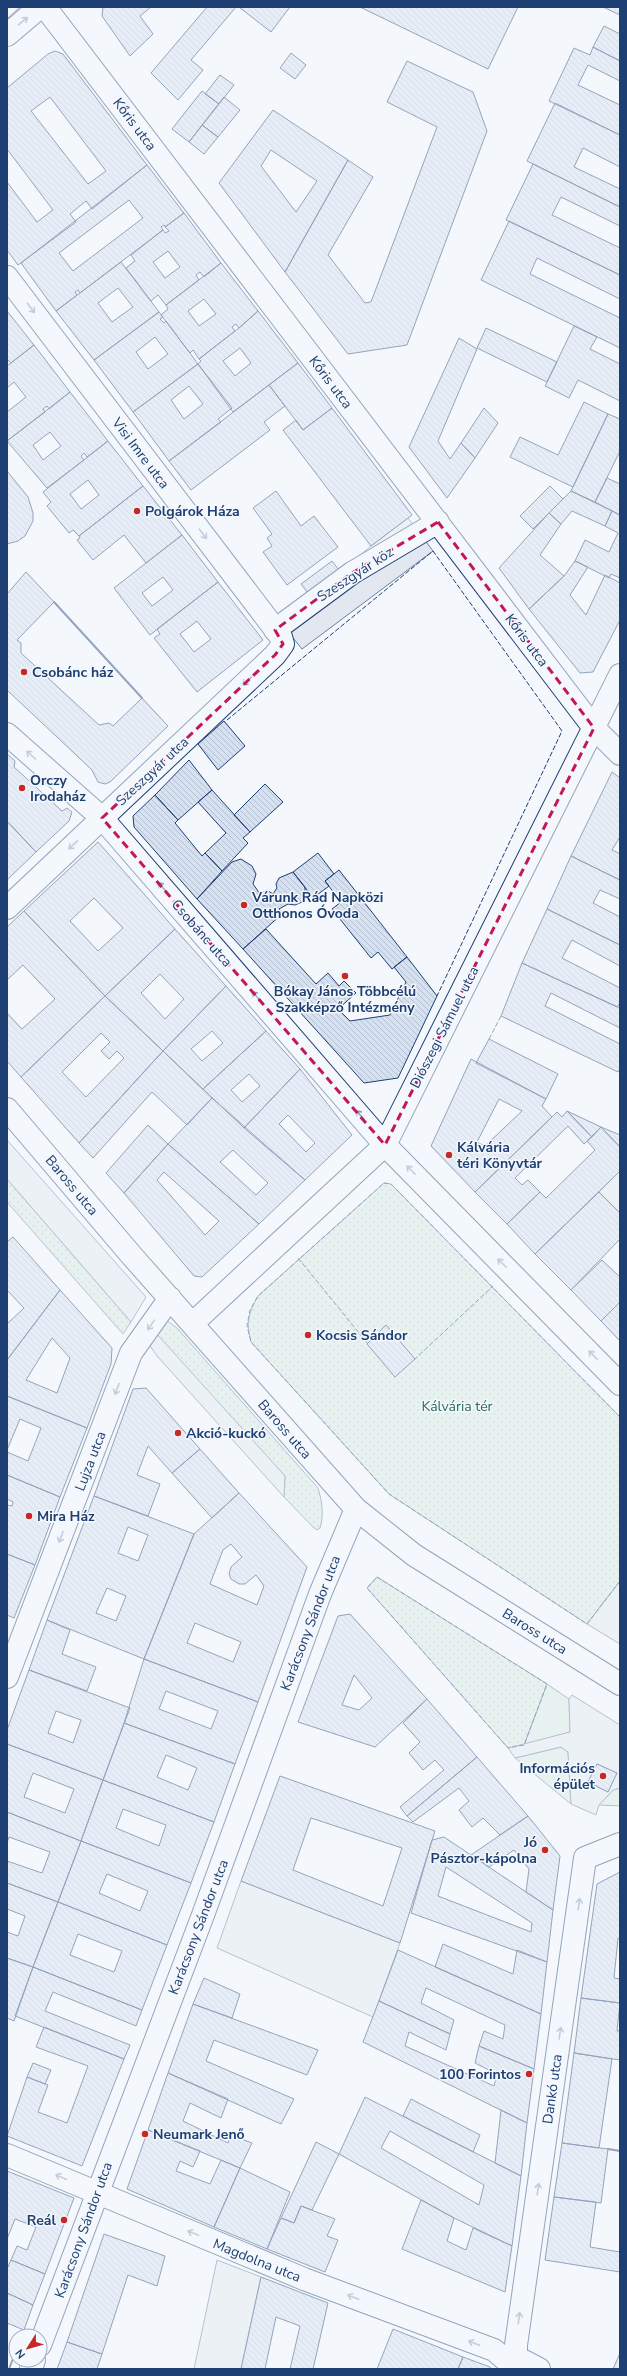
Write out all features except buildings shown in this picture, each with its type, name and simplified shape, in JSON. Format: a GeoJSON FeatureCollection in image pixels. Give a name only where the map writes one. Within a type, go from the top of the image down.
{"type":"FeatureCollection","features":[{"type":"Feature","properties":{"kind":"street"},"geometry":{"type":"LineString","coordinates":[[7,35],[40,7]]}},
{"type":"Feature","properties":{"kind":"street","name":"Kőris utca"},"geometry":{"type":"LineString","coordinates":[[45,7],[594,728],[620,754]]}},
{"type":"Feature","properties":{"kind":"street","name":"Visi Imre utca"},"geometry":{"type":"LineString","coordinates":[[7,277],[275,630]]}},
{"type":"Feature","properties":{"kind":"street","name":"Szeszgyár köz"},"geometry":{"type":"LineString","coordinates":[[275,630],[352,573],[438,522]]}},
{"type":"Feature","properties":{"kind":"street","name":"Szeszgyár utca"},"geometry":{"type":"LineString","coordinates":[[7,908],[275,655],[283,644],[275,630]]}},
{"type":"Feature","properties":{"kind":"street","name":"Diószegi Sámuel utca"},"geometry":{"type":"LineString","coordinates":[[193,1323],[385,1145],[620,675]]}},
{"type":"Feature","properties":{"kind":"street","name":"Csobánc utca"},"geometry":{"type":"LineString","coordinates":[[7,734],[102,818],[385,1145]]}},
{"type":"Feature","properties":{"kind":"street","name":"Baross utca"},"geometry":{"type":"LineString","coordinates":[[7,1109],[170,1298],[356,1509],[414,1555],[620,1684]]}},
{"type":"Feature","properties":{"kind":"street"},"geometry":{"type":"LineString","coordinates":[[385,1145],[620,1384]]}},
{"type":"Feature","properties":{"kind":"street","name":"Lujza utca"},"geometry":{"type":"LineString","coordinates":[[7,1677],[131,1353],[170,1298]]}},
{"type":"Feature","properties":{"kind":"street","name":"Karácsony Sándor utca"},"geometry":{"type":"LineString","coordinates":[[46,2328],[96,2193],[203,1915],[320,1594],[356,1509]]}},
{"type":"Feature","properties":{"kind":"street","name":"Dankó utca"},"geometry":{"type":"LineString","coordinates":[[511,2362],[516,2345],[585,1858],[620,1844]]}},
{"type":"Feature","properties":{"kind":"street","name":"Magdolna utca"},"geometry":{"type":"LineString","coordinates":[[7,2155],[304,2279],[494,2350],[511,2362],[539,2369]]}},
{"type":"Feature","properties":{"kind":"highlighted area"},"geometry":{"type":"Polygon","coordinates":[[[438,522],[594,728],[385,1145],[102,818],[275,655],[283,644],[275,630],[352,573],[438,522]]]}},
{"type":"Feature","properties":{"kind":"green space"},"geometry":{"type":"Polygon","coordinates":[[[7,1179],[131,1322],[123,1334],[7,1202],[7,1179]]]}},
{"type":"Feature","properties":{"kind":"green space","name":"Kálvária tér"},"geometry":{"type":"Polygon","coordinates":[[[384,1183],[391,1184],[620,1417],[620,1581],[587,1624],[389,1494],[251,1342],[248,1323],[250,1313],[258,1296],[384,1183]]]}},
{"type":"Feature","properties":{"kind":"green space"},"geometry":{"type":"Polygon","coordinates":[[[166,1320],[177,1328],[318,1488],[322,1508],[320,1528],[317,1530],[313,1527],[284,1497],[285,1476],[145,1324],[166,1320]]]}},
{"type":"Feature","properties":{"kind":"green space"},"geometry":{"type":"Polygon","coordinates":[[[377,1577],[547,1684],[524,1745],[508,1748],[367,1588],[377,1577]]]}},
{"type":"Feature","properties":{"kind":"green space"},"geometry":{"type":"Polygon","coordinates":[[[547,1684],[569,1699],[570,1732],[524,1745],[547,1684]]]}},
{"type":"Feature","properties":{"kind":"green space"},"geometry":{"type":"Polygon","coordinates":[[[561,1747],[568,1752],[571,1804],[515,1758],[561,1747]]]}},
{"type":"Feature","properties":{"kind":"green space"},"geometry":{"type":"Polygon","coordinates":[[[620,1788],[620,1806],[599,1805],[613,1790],[620,1788]]]}},
{"type":"Feature","properties":{"kind":"shaded area"},"geometry":{"type":"Polygon","coordinates":[[[408,518],[433,551],[302,649],[280,622],[371,546],[408,518]]]}},
{"type":"Feature","properties":{"kind":"shaded area"},"geometry":{"type":"Polygon","coordinates":[[[7,1140],[146,1297],[131,1322],[7,1179],[7,1140]]]}},
{"type":"Feature","properties":{"kind":"shaded area"},"geometry":{"type":"Polygon","coordinates":[[[620,1171],[620,1213],[599,1192],[620,1171]]]}},
{"type":"Feature","properties":{"kind":"shaded area"},"geometry":{"type":"Polygon","coordinates":[[[156,1333],[285,1476],[284,1497],[158,1357],[147,1342],[156,1333]]]}},
{"type":"Feature","properties":{"kind":"shaded area"},"geometry":{"type":"Polygon","coordinates":[[[620,1581],[620,1644],[587,1624],[620,1581]]]}},
{"type":"Feature","properties":{"kind":"shaded area"},"geometry":{"type":"Polygon","coordinates":[[[572,1695],[620,1725],[620,1788],[613,1790],[599,1805],[596,1815],[571,1804],[568,1752],[561,1747],[515,1758],[508,1748],[570,1732],[569,1699],[572,1695]],[[597,1764],[588,1782],[608,1792],[617,1773],[597,1764]]]}},
{"type":"Feature","properties":{"kind":"shaded area"},"geometry":{"type":"Polygon","coordinates":[[[241,1881],[400,1943],[373,2017],[217,1948],[241,1881]]]}},
{"type":"Feature","properties":{"kind":"shaded area"},"geometry":{"type":"Polygon","coordinates":[[[217,2260],[261,2277],[241,2369],[194,2369],[217,2260]]]}},
{"type":"Feature","properties":{"kind":"tram line"},"geometry":{"type":"LineString","coordinates":[[7,19],[20,7]]}},
{"type":"Feature","properties":{"kind":"fence"},"geometry":{"type":"LineString","coordinates":[[227,720],[433,551],[562,731],[437,996]]}},
{"type":"Feature","properties":{"kind":"fence"},"geometry":{"type":"LineString","coordinates":[[489,1039],[501,1016]]}},
{"type":"Feature","properties":{"kind":"fence"},"geometry":{"type":"LineString","coordinates":[[620,1417],[391,1184],[384,1183],[258,1296],[250,1310],[247,1326],[251,1342],[389,1494],[587,1624],[620,1581]]}},
{"type":"Feature","properties":{"kind":"fence"},"geometry":{"type":"LineString","coordinates":[[298,1258],[368,1344]]}},
{"type":"Feature","properties":{"kind":"fence"},"geometry":{"type":"LineString","coordinates":[[414,1360],[493,1286]]}},
{"type":"Feature","properties":{"kind":"fence"},"geometry":{"type":"LineString","coordinates":[[377,1577],[547,1684],[524,1745],[508,1748],[367,1588],[377,1577]]}},
{"type":"Feature","properties":{"kind":"wall"},"geometry":{"type":"LineString","coordinates":[[54,602],[142,698]]}},
{"type":"Feature","properties":{"kind":"wall"},"geometry":{"type":"LineString","coordinates":[[608,2149],[620,2151]]}},
{"type":"Feature","properties":{"kind":"place","name":"Polgárok Háza"},"geometry":{"type":"Point","coordinates":[137,511]}},
{"type":"Feature","properties":{"kind":"place","name":"Csobánc ház"},"geometry":{"type":"Point","coordinates":[24,672]}},
{"type":"Feature","properties":{"kind":"place","name":"Orczy Irodaház"},"geometry":{"type":"Point","coordinates":[22,788]}},
{"type":"Feature","properties":{"kind":"place","name":"Várunk Rád Napközi Otthonos Óvoda"},"geometry":{"type":"Point","coordinates":[244,905]}},
{"type":"Feature","properties":{"kind":"place","name":"Bókay János Többcélú Szakképző Intézmény"},"geometry":{"type":"Point","coordinates":[345,976]}},
{"type":"Feature","properties":{"kind":"place","name":"Kálvária téri Könyvtár"},"geometry":{"type":"Point","coordinates":[449,1155]}},
{"type":"Feature","properties":{"kind":"place","name":"Kocsis Sándor"},"geometry":{"type":"Point","coordinates":[308,1335]}},
{"type":"Feature","properties":{"kind":"place","name":"Akció-kuckó"},"geometry":{"type":"Point","coordinates":[178,1433]}},
{"type":"Feature","properties":{"kind":"place","name":"Mira Ház"},"geometry":{"type":"Point","coordinates":[29,1516]}},
{"type":"Feature","properties":{"kind":"place","name":"Információs épület"},"geometry":{"type":"Point","coordinates":[603,1776]}},
{"type":"Feature","properties":{"kind":"place","name":"Jó Pásztor-kápolna"},"geometry":{"type":"Point","coordinates":[545,1850]}},
{"type":"Feature","properties":{"kind":"place","name":"100 Forintos"},"geometry":{"type":"Point","coordinates":[529,2074]}},
{"type":"Feature","properties":{"kind":"place","name":"Neumark Jenő"},"geometry":{"type":"Point","coordinates":[145,2134]}},
{"type":"Feature","properties":{"kind":"place","name":"Reál"},"geometry":{"type":"Point","coordinates":[64,2220]}}]}
